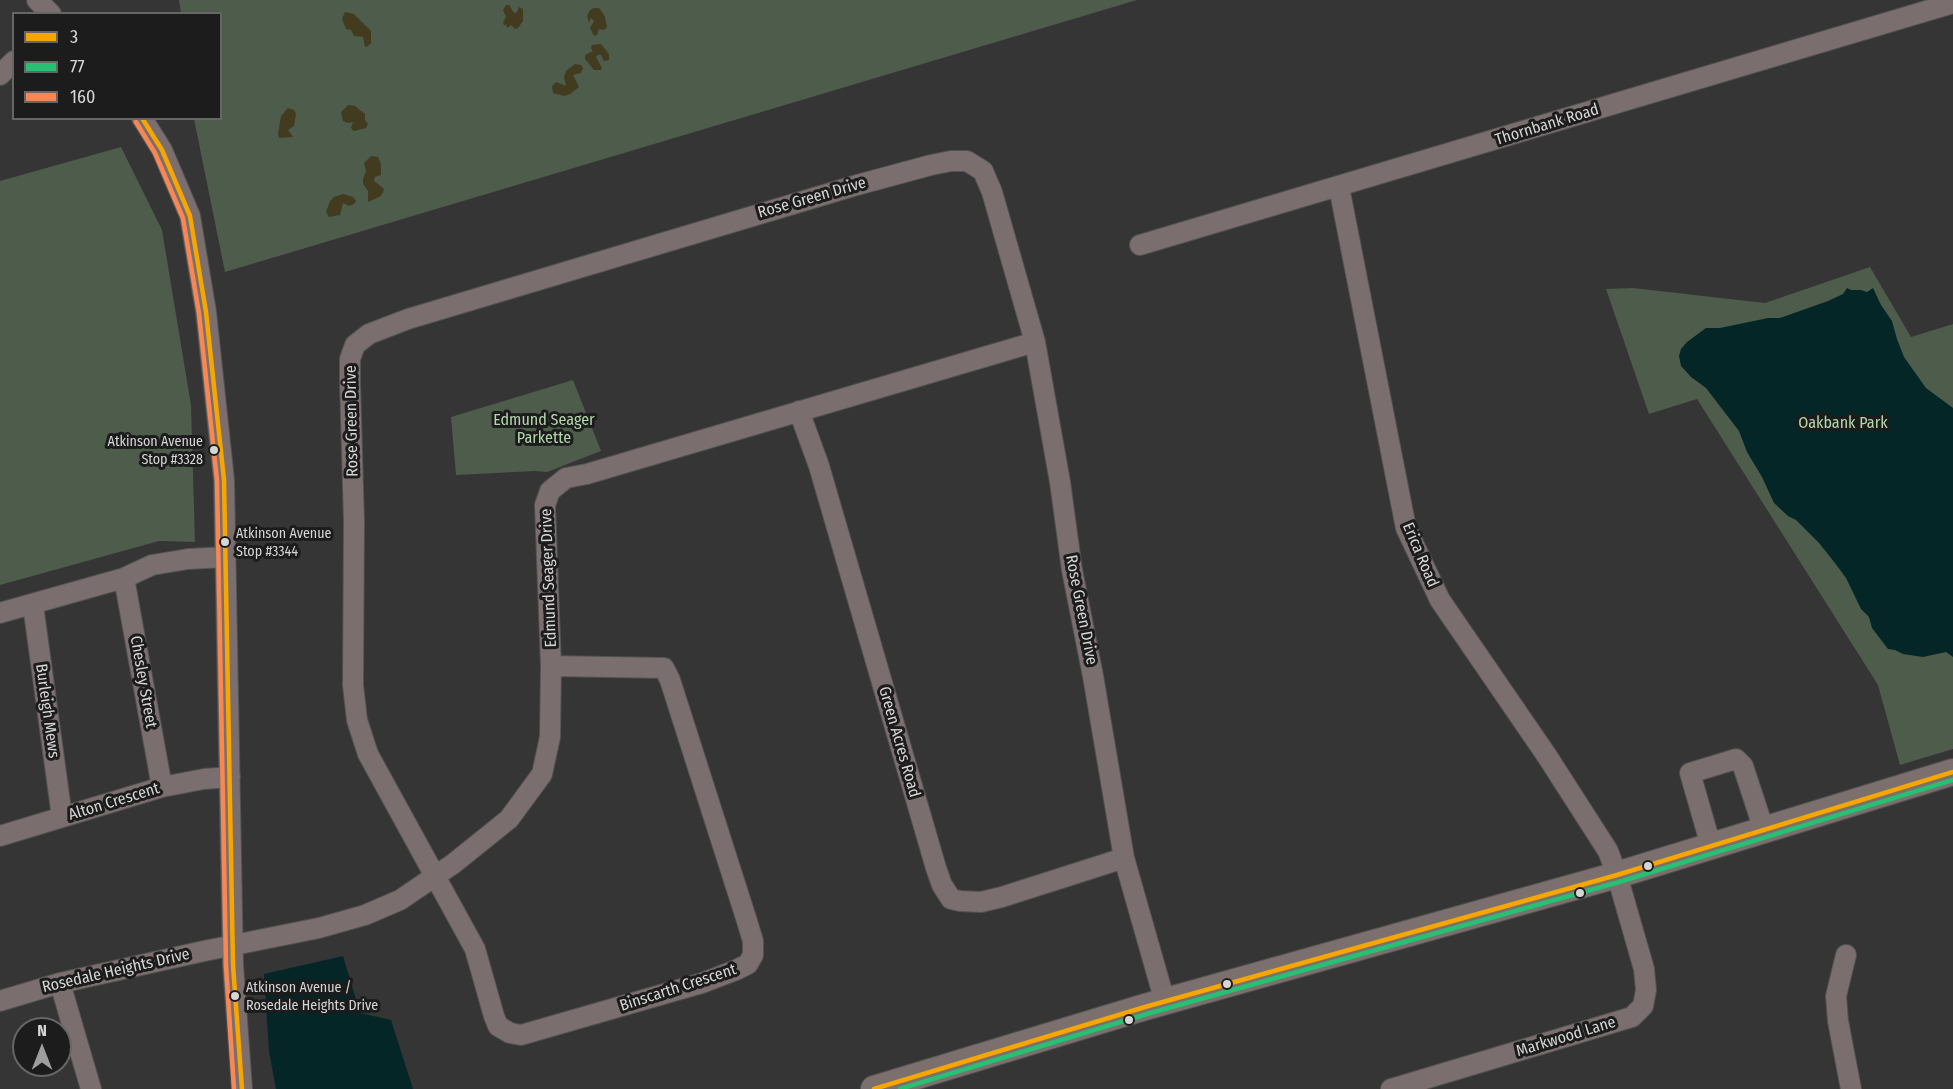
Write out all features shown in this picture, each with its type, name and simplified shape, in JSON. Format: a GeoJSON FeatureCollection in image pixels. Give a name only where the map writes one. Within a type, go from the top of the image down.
{"type":"FeatureCollection","features":[{"type":"Feature","properties":{"kind":"main road"},"geometry":{"type":"LineString","coordinates":[[874,1089],[1165,1002],[1617,875],[1953,772]]}},
{"type":"Feature","properties":{"kind":"street"},"geometry":{"type":"LineString","coordinates":[[37,0],[49,12]]}},
{"type":"Feature","properties":{"kind":"street","name":"Thornbank Road"},"geometry":{"type":"LineString","coordinates":[[1140,245],[1953,3]]}},
{"type":"Feature","properties":{"kind":"street"},"geometry":{"type":"LineString","coordinates":[[0,75],[12,63]]}},
{"type":"Feature","properties":{"kind":"street"},"geometry":{"type":"LineString","coordinates":[[143,120],[162,150],[190,216],[206,312],[224,480],[233,945],[242,1089]]}},
{"type":"Feature","properties":{"kind":"street","name":"Rose Green Drive"},"geometry":{"type":"LineString","coordinates":[[435,875],[368,754],[357,720],[353,685],[354,522],[350,382],[350,359],[355,345],[369,334],[408,319],[845,188],[951,161],[968,161],[983,171],[992,192],[1035,342],[1052,428],[1072,570],[1093,676],[1124,858],[1165,1002]]}},
{"type":"Feature","properties":{"kind":"street","name":"Erica Road"},"geometry":{"type":"LineString","coordinates":[[1339,187],[1406,528],[1440,600],[1608,850],[1617,875]]}},
{"type":"Feature","properties":{"kind":"street","name":"Edmund Seager Drive"},"geometry":{"type":"LineString","coordinates":[[233,945],[319,928],[365,915],[400,900],[453,864],[509,819],[542,774],[550,737],[551,666],[545,505],[550,491],[566,478],[587,474],[1035,342]]}},
{"type":"Feature","properties":{"kind":"street","name":"Green Acres Road"},"geometry":{"type":"LineString","coordinates":[[800,411],[819,466],[936,868],[942,885],[951,899],[981,902],[1124,858]]}},
{"type":"Feature","properties":{"kind":"street"},"geometry":{"type":"LineString","coordinates":[[0,614],[124,578],[152,565],[188,559],[226,557]]}},
{"type":"Feature","properties":{"kind":"street","name":"Chesley Street"},"geometry":{"type":"LineString","coordinates":[[124,578],[162,787]]}},
{"type":"Feature","properties":{"kind":"street","name":"Burleigh Mews"},"geometry":{"type":"LineString","coordinates":[[33,605],[62,817]]}},
{"type":"Feature","properties":{"kind":"street","name":"Binscarth Crescent"},"geometry":{"type":"LineString","coordinates":[[435,875],[475,949],[498,1026],[510,1033],[521,1035],[540,1031],[702,984],[748,964],[753,955],[753,941],[746,918],[670,680],[664,668],[551,666]]}},
{"type":"Feature","properties":{"kind":"street"},"geometry":{"type":"LineString","coordinates":[[1711,846],[1690,773],[1736,759],[1743,766],[1764,830]]}},
{"type":"Feature","properties":{"kind":"street","name":"Alton Crescent"},"geometry":{"type":"LineString","coordinates":[[0,836],[162,787],[204,779],[230,777]]}},
{"type":"Feature","properties":{"kind":"street","name":"Markwood Lane"},"geometry":{"type":"LineString","coordinates":[[1391,1089],[1632,1017],[1643,1006],[1646,990],[1644,969],[1617,875]]}},
{"type":"Feature","properties":{"kind":"street","name":"Rosedale Heights Drive"},"geometry":{"type":"LineString","coordinates":[[0,1001],[60,983],[233,945]]}},
{"type":"Feature","properties":{"kind":"street"},"geometry":{"type":"LineString","coordinates":[[1846,955],[1836,996],[1838,1021],[1851,1089]]}},
{"type":"Feature","properties":{"kind":"street"},"geometry":{"type":"LineString","coordinates":[[60,983],[91,1089]]}},
{"type":"Feature","properties":{"kind":"green space"},"geometry":{"type":"Polygon","coordinates":[[[179,0],[1137,0],[225,272],[194,120],[222,120],[222,12],[181,12],[179,0]]]}},
{"type":"Feature","properties":{"kind":"green space"},"geometry":{"type":"Polygon","coordinates":[[[121,147],[162,230],[191,405],[195,542],[159,541],[0,585],[0,181],[121,147]]]}},
{"type":"Feature","properties":{"kind":"green space","name":"Oakbank Park"},"geometry":{"type":"Polygon","coordinates":[[[1870,267],[1911,337],[1953,324],[1953,749],[1900,765],[1878,685],[1697,399],[1649,414],[1606,289],[1633,288],[1765,303],[1870,267]]]}},
{"type":"Feature","properties":{"kind":"green space","name":"Edmund Seager Parkette"},"geometry":{"type":"Polygon","coordinates":[[[573,380],[601,451],[547,472],[456,475],[451,417],[573,380]]]}},
{"type":"Feature","properties":{"kind":"sand"},"geometry":{"type":"Polygon","coordinates":[[[506,5],[509,5],[514,13],[519,7],[523,9],[523,21],[518,28],[515,29],[511,25],[507,28],[506,24],[504,26],[503,22],[506,17],[503,10],[506,5]]]}},
{"type":"Feature","properties":{"kind":"sand"},"geometry":{"type":"Polygon","coordinates":[[[594,8],[599,8],[602,12],[607,27],[604,30],[599,29],[597,35],[594,36],[590,28],[594,21],[591,18],[589,23],[587,16],[594,8]]]}},
{"type":"Feature","properties":{"kind":"sand"},"geometry":{"type":"Polygon","coordinates":[[[345,12],[354,14],[371,31],[371,43],[368,46],[365,47],[363,37],[354,36],[351,30],[346,29],[342,19],[345,12]]]}},
{"type":"Feature","properties":{"kind":"sand"},"geometry":{"type":"Polygon","coordinates":[[[601,44],[609,54],[609,60],[604,61],[601,55],[598,55],[596,57],[602,68],[594,70],[585,59],[585,55],[593,51],[592,45],[601,44]]]}},
{"type":"Feature","properties":{"kind":"sand"},"geometry":{"type":"Polygon","coordinates":[[[575,64],[583,68],[581,73],[573,75],[579,87],[564,96],[553,93],[552,86],[556,82],[566,86],[564,77],[566,71],[575,64]]]}},
{"type":"Feature","properties":{"kind":"sand"},"geometry":{"type":"Polygon","coordinates":[[[348,105],[355,106],[365,114],[368,124],[366,128],[354,131],[351,128],[353,122],[343,121],[341,112],[348,105]]]}},
{"type":"Feature","properties":{"kind":"sand"},"geometry":{"type":"Polygon","coordinates":[[[288,108],[294,110],[296,114],[294,126],[288,130],[293,137],[279,138],[281,116],[288,108]]]}},
{"type":"Feature","properties":{"kind":"sand"},"geometry":{"type":"Polygon","coordinates":[[[371,156],[378,157],[381,164],[381,175],[375,177],[374,181],[384,190],[381,196],[368,202],[368,191],[363,184],[366,171],[364,163],[371,156]]]}},
{"type":"Feature","properties":{"kind":"sand"},"geometry":{"type":"Polygon","coordinates":[[[343,194],[353,197],[356,201],[349,206],[343,203],[340,215],[329,217],[326,212],[330,201],[343,194]]]}},
{"type":"Feature","properties":{"kind":"water","name":"Oakbank Park"},"geometry":{"type":"Polygon","coordinates":[[[1847,288],[1867,292],[1873,288],[1892,321],[1904,357],[1926,388],[1953,408],[1953,657],[1946,652],[1923,657],[1888,649],[1872,628],[1869,617],[1861,609],[1846,578],[1835,563],[1796,520],[1774,503],[1747,452],[1739,431],[1706,388],[1681,366],[1679,356],[1681,349],[1706,328],[1720,328],[1768,318],[1780,318],[1828,301],[1843,294],[1847,288]]]}},
{"type":"Feature","properties":{"kind":"water"},"geometry":{"type":"Polygon","coordinates":[[[343,956],[360,1013],[391,1020],[413,1089],[276,1089],[269,1051],[264,974],[343,956]]]}},
{"type":"Feature","properties":{"kind":"transit line","name":"3"},"geometry":{"type":"LineString","coordinates":[[143,120],[162,150],[190,216],[206,312],[224,480],[233,965],[242,1089]]}},
{"type":"Feature","properties":{"kind":"transit line","name":"160"},"geometry":{"type":"LineString","coordinates":[[136,122],[155,153],[183,218],[199,313],[217,480],[226,965],[234,1089]]}},
{"type":"Feature","properties":{"kind":"transit line","name":"3"},"geometry":{"type":"LineString","coordinates":[[874,1089],[1145,1007],[1617,875],[1953,772]]}},
{"type":"Feature","properties":{"kind":"transit line","name":"77"},"geometry":{"type":"LineString","coordinates":[[900,1089],[1147,1014],[1619,882],[1953,780]]}},
{"type":"Feature","properties":{"kind":"place","name":"Atkinson Avenue Stop #3328"},"geometry":{"type":"Point","coordinates":[214,450]}},
{"type":"Feature","properties":{"kind":"place","name":"Atkinson Avenue Stop #3344"},"geometry":{"type":"Point","coordinates":[225,542]}},
{"type":"Feature","properties":{"kind":"place","name":"Atkinson Avenue / Rosedale Heights Drive"},"geometry":{"type":"Point","coordinates":[235,996]}}]}
